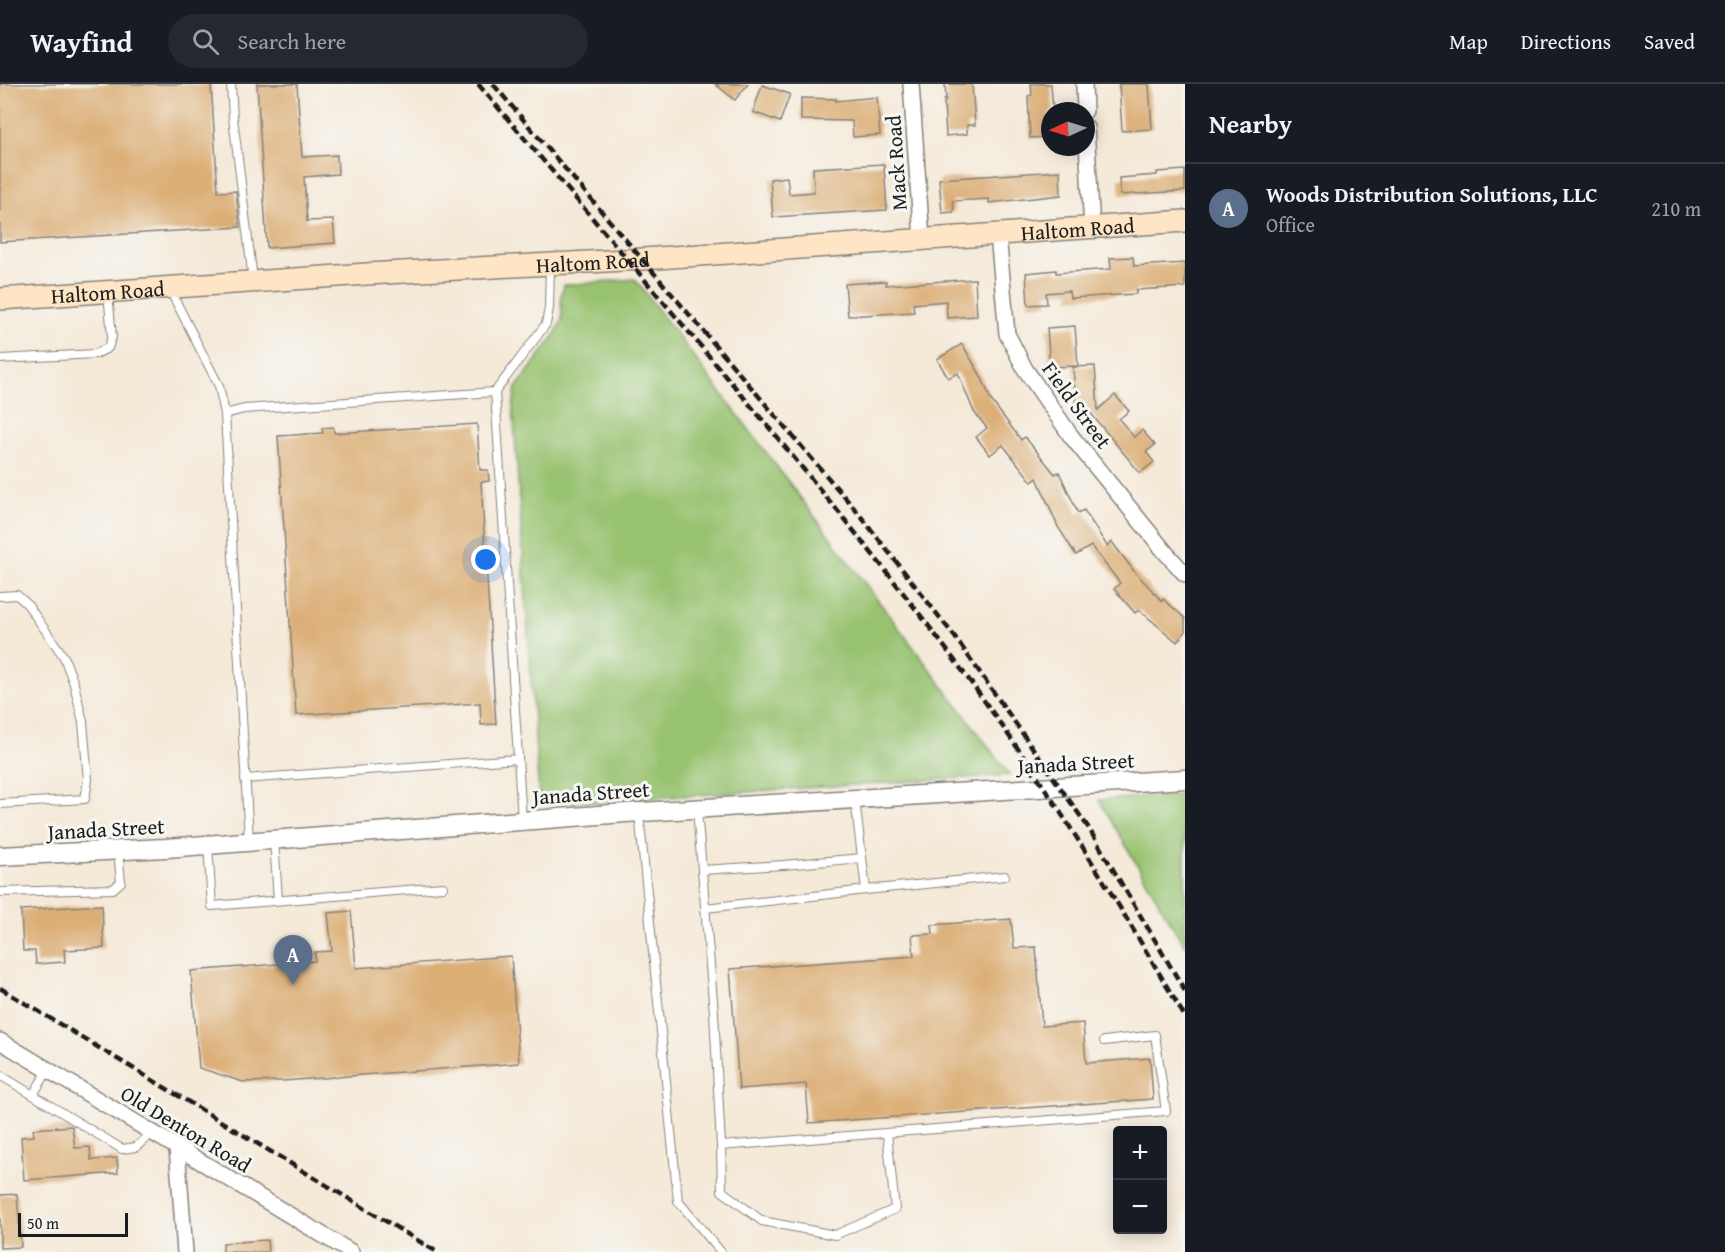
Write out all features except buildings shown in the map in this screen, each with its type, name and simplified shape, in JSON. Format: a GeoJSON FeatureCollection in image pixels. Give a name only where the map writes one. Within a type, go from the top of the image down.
{"type":"FeatureCollection","features":[{"type":"Feature","properties":{"kind":"main road","name":"Haltom Road"},"geometry":{"type":"LineString","coordinates":[[0,299],[1185,221]]}},
{"type":"Feature","properties":{"kind":"street","name":"Mack Road"},"geometry":{"type":"LineString","coordinates":[[911,84],[922,240]]}},
{"type":"Feature","properties":{"kind":"street"},"geometry":{"type":"LineString","coordinates":[[1084,84],[1085,102]]}},
{"type":"Feature","properties":{"kind":"street"},"geometry":{"type":"LineString","coordinates":[[1088,156],[1092,228]]}},
{"type":"Feature","properties":{"kind":"street","name":"Field Street"},"geometry":{"type":"LineString","coordinates":[[998,234],[1007,334],[1024,369],[1071,436],[1185,574]]}},
{"type":"Feature","properties":{"kind":"street","name":"Janada Street"},"geometry":{"type":"LineString","coordinates":[[0,856],[208,845],[697,808],[1185,779]]}},
{"type":"Feature","properties":{"kind":"street","name":"Old Denton Road"},"geometry":{"type":"LineString","coordinates":[[0,1041],[351,1252]]}},
{"type":"Feature","properties":{"kind":"street"},"geometry":{"type":"LineString","coordinates":[[177,1148],[185,1252]]}},
{"type":"Feature","properties":{"kind":"lane"},"geometry":{"type":"LineString","coordinates":[[231,84],[253,281]]}},
{"type":"Feature","properties":{"kind":"lane"},"geometry":{"type":"LineString","coordinates":[[522,821],[495,392],[546,324],[549,308],[549,264]]}},
{"type":"Feature","properties":{"kind":"lane"},"geometry":{"type":"LineString","coordinates":[[168,287],[219,386],[225,414],[249,842]]}},
{"type":"Feature","properties":{"kind":"lane"},"geometry":{"type":"LineString","coordinates":[[0,359],[96,354],[108,348],[112,337],[107,291]]}},
{"type":"Feature","properties":{"kind":"lane"},"geometry":{"type":"LineString","coordinates":[[225,414],[244,409],[495,392]]}},
{"type":"Feature","properties":{"kind":"lane"},"geometry":{"type":"LineString","coordinates":[[0,596],[17,595],[27,604],[64,657],[74,684],[83,722],[88,780],[85,799],[0,804]]}},
{"type":"Feature","properties":{"kind":"lane"},"geometry":{"type":"LineString","coordinates":[[245,779],[518,759]]}},
{"type":"Feature","properties":{"kind":"lane"},"geometry":{"type":"LineString","coordinates":[[855,799],[866,890]]}},
{"type":"Feature","properties":{"kind":"lane"},"geometry":{"type":"LineString","coordinates":[[697,808],[714,1013],[722,1191],[762,1221],[836,1235],[895,1209],[887,1133]]}},
{"type":"Feature","properties":{"kind":"lane"},"geometry":{"type":"LineString","coordinates":[[639,812],[678,1201],[721,1252]]}},
{"type":"Feature","properties":{"kind":"lane"},"geometry":{"type":"LineString","coordinates":[[274,840],[278,900]]}},
{"type":"Feature","properties":{"kind":"lane"},"geometry":{"type":"LineString","coordinates":[[208,845],[213,906],[443,887]]}},
{"type":"Feature","properties":{"kind":"lane"},"geometry":{"type":"LineString","coordinates":[[0,892],[112,889],[121,882],[118,851]]}},
{"type":"Feature","properties":{"kind":"lane"},"geometry":{"type":"LineString","coordinates":[[702,870],[862,858]]}},
{"type":"Feature","properties":{"kind":"lane"},"geometry":{"type":"LineString","coordinates":[[705,908],[1005,876]]}},
{"type":"Feature","properties":{"kind":"lane"},"geometry":{"type":"LineString","coordinates":[[721,1146],[1166,1111],[1155,1035],[1104,1041]]}},
{"type":"Feature","properties":{"kind":"lane"},"geometry":{"type":"LineString","coordinates":[[33,1095],[48,1070]]}},
{"type":"Feature","properties":{"kind":"lane"},"geometry":{"type":"LineString","coordinates":[[0,1076],[122,1149],[136,1147],[152,1133]]}},
{"type":"Feature","properties":{"kind":"green space"},"geometry":{"type":"Polygon","coordinates":[[[635,279],[1010,775],[543,805],[539,799],[513,406],[516,388],[554,336],[562,320],[561,296],[564,285],[635,279]]]}},
{"type":"Feature","properties":{"kind":"green space"},"geometry":{"type":"Polygon","coordinates":[[[1185,794],[1185,947],[1099,800],[1185,794]]]}},
{"type":"Feature","properties":{"kind":"railway"},"geometry":{"type":"LineString","coordinates":[[478,84],[787,450],[942,643],[1049,795],[1185,1017]]}},
{"type":"Feature","properties":{"kind":"railway"},"geometry":{"type":"LineString","coordinates":[[493,84],[859,514],[955,637],[1088,827],[1185,991]]}},
{"type":"Feature","properties":{"kind":"railway"},"geometry":{"type":"LineString","coordinates":[[0,988],[437,1252]]}},
{"type":"Feature","properties":{"kind":"place","name":"Woods Distribution Solutions, LLC"},"geometry":{"type":"Point","coordinates":[293,985]}}]}
